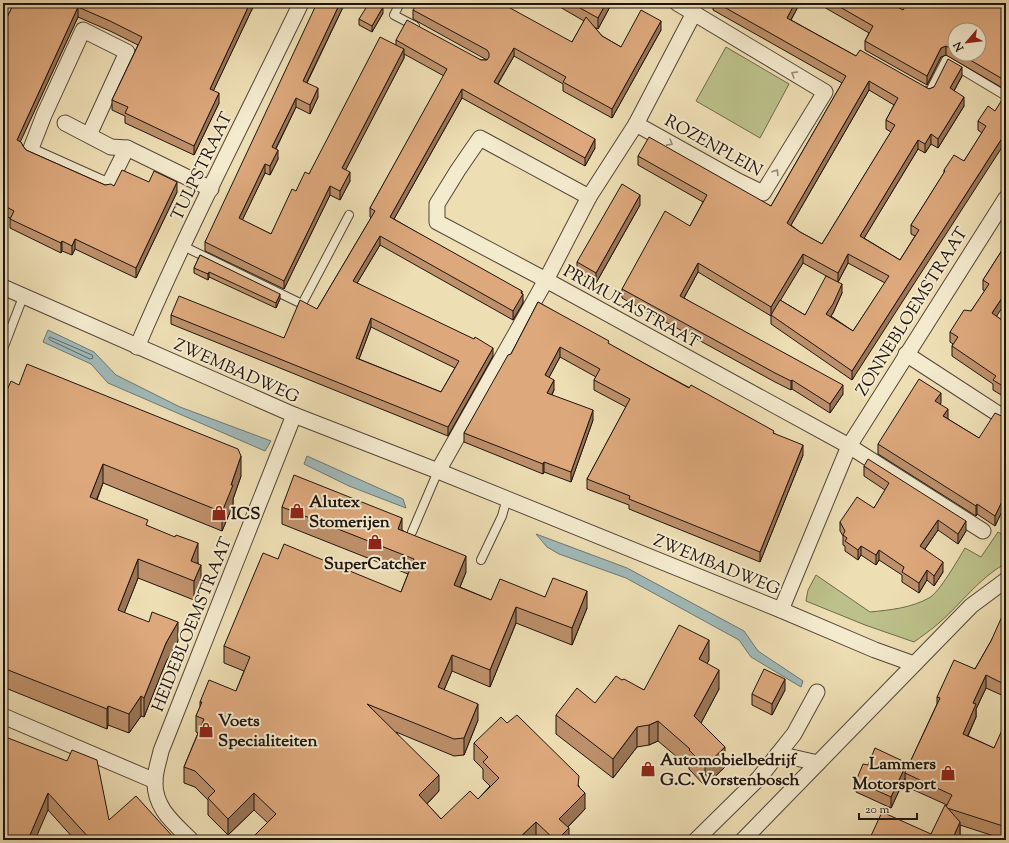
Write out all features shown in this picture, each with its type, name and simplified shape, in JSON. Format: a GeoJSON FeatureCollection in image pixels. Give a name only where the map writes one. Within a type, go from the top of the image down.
{"type":"FeatureCollection","features":[{"type":"Feature","properties":{"kind":"street","name":"TULPSTRAAT"},"geometry":{"type":"LineString","coordinates":[[137,347],[183,246],[301,3]]}},
{"type":"Feature","properties":{"kind":"street"},"geometry":{"type":"LineString","coordinates":[[677,3],[697,8]]}},
{"type":"Feature","properties":{"kind":"street","name":"ROZENPLEIN"},"geometry":{"type":"LineString","coordinates":[[546,280],[589,197],[636,124],[697,8],[825,92],[763,193],[738,181],[636,124]]}},
{"type":"Feature","properties":{"kind":"street"},"geometry":{"type":"LineString","coordinates":[[89,135],[127,52],[83,30],[44,115],[30,151],[108,186],[127,148]]}},
{"type":"Feature","properties":{"kind":"street"},"geometry":{"type":"LineString","coordinates":[[65,124],[111,147],[127,148],[211,189]]}},
{"type":"Feature","properties":{"kind":"street"},"geometry":{"type":"LineString","coordinates":[[546,280],[437,222],[436,204],[480,138],[589,197]]}},
{"type":"Feature","properties":{"kind":"street","name":"ZONNEBLOEMSTRAAT"},"geometry":{"type":"LineString","coordinates":[[781,610],[849,446],[1006,198]]}},
{"type":"Feature","properties":{"kind":"street","name":"PRIMULASTRAAT"},"geometry":{"type":"LineString","coordinates":[[438,471],[546,280],[849,446]]}},
{"type":"Feature","properties":{"kind":"street","name":"ZWEMBADWEG"},"geometry":{"type":"LineString","coordinates":[[3,288],[294,415],[507,498],[875,650],[914,664]]}},
{"type":"Feature","properties":{"kind":"street"},"geometry":{"type":"LineString","coordinates":[[906,354],[1006,419]]}},
{"type":"Feature","properties":{"kind":"street","name":"HEIDEBLOEMSTRAAT"},"geometry":{"type":"LineString","coordinates":[[192,840],[165,814],[156,796],[155,781],[161,751],[294,415]]}},
{"type":"Feature","properties":{"kind":"street"},"geometry":{"type":"LineString","coordinates":[[849,446],[983,531]]}},
{"type":"Feature","properties":{"kind":"street"},"geometry":{"type":"LineString","coordinates":[[743,840],[971,606],[1006,580]]}},
{"type":"Feature","properties":{"kind":"street"},"geometry":{"type":"LineString","coordinates":[[696,840],[759,778],[794,734],[817,692]]}},
{"type":"Feature","properties":{"kind":"street"},"geometry":{"type":"LineString","coordinates":[[3,716],[155,781]]}},
{"type":"Feature","properties":{"kind":"street"},"geometry":{"type":"LineString","coordinates":[[778,754],[818,763]]}},
{"type":"Feature","properties":{"kind":"lane"},"geometry":{"type":"LineString","coordinates":[[400,3],[394,15],[421,30]]}},
{"type":"Feature","properties":{"kind":"lane"},"geometry":{"type":"LineString","coordinates":[[915,85],[928,93],[946,60],[1006,96]]}},
{"type":"Feature","properties":{"kind":"lane"},"geometry":{"type":"LineString","coordinates":[[183,246],[302,304],[349,215]]}},
{"type":"Feature","properties":{"kind":"lane"},"geometry":{"type":"LineString","coordinates":[[3,349],[23,297]]}},
{"type":"Feature","properties":{"kind":"lane"},"geometry":{"type":"LineString","coordinates":[[412,532],[438,471]]}},
{"type":"Feature","properties":{"kind":"lane"},"geometry":{"type":"LineString","coordinates":[[481,560],[502,516],[507,498]]}},
{"type":"Feature","properties":{"kind":"green space"},"geometry":{"type":"Polygon","coordinates":[[[726,47],[789,84],[760,138],[696,101],[726,47]]]}},
{"type":"Feature","properties":{"kind":"green space"},"geometry":{"type":"Polygon","coordinates":[[[998,532],[1006,537],[1006,563],[987,576],[939,623],[914,642],[865,625],[806,601],[808,590],[816,575],[870,612],[915,604],[933,595],[965,548],[981,557],[998,532]]]}},
{"type":"Feature","properties":{"kind":"water"},"geometry":{"type":"Polygon","coordinates":[[[48,330],[94,352],[116,375],[180,407],[271,441],[265,451],[108,383],[91,364],[43,342],[48,330]]]}},
{"type":"Feature","properties":{"kind":"water"},"geometry":{"type":"Polygon","coordinates":[[[307,456],[403,499],[406,508],[349,486],[304,464],[307,456]]]}},
{"type":"Feature","properties":{"kind":"water"},"geometry":{"type":"Polygon","coordinates":[[[536,534],[627,568],[744,631],[758,651],[803,681],[801,687],[751,657],[739,640],[626,578],[559,554],[547,547],[536,534]]]}},
{"type":"Feature","properties":{"kind":"building"},"geometry":{"type":"Polygon","coordinates":[[[14,3],[250,3],[210,89],[219,93],[194,146],[125,113],[128,107],[112,100],[142,37],[78,7],[17,140],[21,142],[26,150],[105,185],[111,184],[114,186],[122,170],[149,182],[154,171],[177,182],[136,268],[75,239],[72,246],[62,241],[61,243],[10,219],[14,211],[3,205],[3,26],[14,3]]]}},
{"type":"Feature","properties":{"kind":"building"},"geometry":{"type":"Polygon","coordinates":[[[317,3],[340,3],[303,81],[318,88],[310,105],[296,98],[272,147],[278,150],[270,166],[265,164],[239,218],[271,234],[292,189],[296,191],[305,172],[309,174],[380,37],[404,49],[342,168],[350,172],[340,191],[330,186],[284,281],[205,242],[317,3]]]}},
{"type":"Feature","properties":{"kind":"building"},"geometry":{"type":"Polygon","coordinates":[[[369,3],[375,3],[383,7],[372,26],[359,19],[369,3]]]}},
{"type":"Feature","properties":{"kind":"building"},"geometry":{"type":"Polygon","coordinates":[[[417,3],[501,3],[572,42],[586,17],[602,36],[621,47],[641,10],[661,21],[612,109],[563,82],[566,77],[514,48],[494,82],[595,139],[585,158],[462,89],[390,217],[522,291],[521,293],[523,294],[513,311],[380,236],[353,281],[474,339],[475,337],[493,348],[448,427],[171,315],[179,296],[284,338],[300,300],[317,309],[375,211],[370,208],[447,69],[396,40],[407,20],[481,60],[487,60],[489,57],[487,50],[413,10],[417,3]],[[371,318],[356,358],[441,392],[459,361],[371,318]]]}},
{"type":"Feature","properties":{"kind":"building"},"geometry":{"type":"Polygon","coordinates":[[[571,3],[606,3],[598,18],[571,3]]]}},
{"type":"Feature","properties":{"kind":"building"},"geometry":{"type":"Polygon","coordinates":[[[717,3],[761,3],[771,8],[774,3],[795,3],[787,18],[856,56],[860,50],[929,89],[934,87],[947,61],[953,62],[962,67],[950,88],[964,97],[938,139],[931,134],[925,144],[918,140],[860,236],[900,260],[919,230],[911,225],[945,171],[944,170],[954,155],[964,161],[986,126],[978,121],[988,106],[995,111],[1005,95],[1006,96],[1006,132],[852,371],[771,315],[780,300],[805,315],[826,276],[842,284],[833,304],[826,314],[853,331],[889,276],[848,254],[838,273],[803,254],[771,307],[698,263],[680,296],[843,385],[830,404],[792,380],[791,381],[775,373],[622,289],[665,211],[690,226],[707,195],[638,156],[649,137],[771,206],[846,76],[717,3]],[[869,81],[787,223],[822,244],[895,125],[886,120],[898,98],[869,81]]]}},
{"type":"Feature","properties":{"kind":"building"},"geometry":{"type":"Polygon","coordinates":[[[833,3],[890,3],[903,10],[907,3],[1001,3],[1006,6],[1006,81],[974,62],[987,62],[987,22],[947,22],[947,47],[941,48],[927,76],[865,41],[873,26],[833,3]]]}},
{"type":"Feature","properties":{"kind":"building"},"geometry":{"type":"Polygon","coordinates":[[[622,184],[640,195],[596,273],[577,262],[622,184]]]}},
{"type":"Feature","properties":{"kind":"building"},"geometry":{"type":"Polygon","coordinates":[[[1006,244],[1006,292],[992,313],[1006,323],[1006,388],[993,380],[996,376],[952,346],[958,337],[950,332],[964,310],[971,311],[989,284],[983,280],[1006,244]]]}},
{"type":"Feature","properties":{"kind":"building"},"geometry":{"type":"Polygon","coordinates":[[[200,255],[280,294],[276,303],[209,272],[208,274],[194,268],[200,255]]]}},
{"type":"Feature","properties":{"kind":"building"},"geometry":{"type":"Polygon","coordinates":[[[538,302],[609,341],[608,343],[689,388],[691,385],[774,431],[773,433],[803,445],[760,552],[629,499],[630,496],[587,479],[630,399],[594,380],[600,369],[560,347],[545,375],[554,380],[547,393],[593,410],[571,472],[544,462],[543,464],[464,433],[508,355],[511,354],[538,302]]]}},
{"type":"Feature","properties":{"kind":"building"},"geometry":{"type":"Polygon","coordinates":[[[27,364],[238,449],[241,456],[231,485],[233,485],[222,512],[103,464],[90,497],[148,520],[146,525],[175,537],[176,535],[198,543],[191,561],[201,565],[194,581],[138,559],[118,610],[149,622],[152,612],[178,622],[166,643],[144,698],[141,696],[129,714],[108,706],[107,709],[3,668],[3,393],[5,389],[7,390],[11,381],[19,385],[27,364]]]}},
{"type":"Feature","properties":{"kind":"building"},"geometry":{"type":"Polygon","coordinates":[[[919,379],[941,393],[935,401],[948,409],[943,416],[979,438],[995,413],[1006,418],[1006,493],[995,516],[977,504],[976,506],[878,444],[919,379]]]}},
{"type":"Feature","properties":{"kind":"building"},"geometry":{"type":"Polygon","coordinates":[[[868,459],[966,521],[958,534],[938,520],[920,546],[943,562],[934,576],[927,570],[919,583],[902,572],[904,567],[879,550],[876,555],[861,546],[858,550],[845,541],[847,538],[843,535],[845,531],[840,522],[857,497],[874,508],[889,483],[864,466],[868,459]]]}},
{"type":"Feature","properties":{"kind":"building"},"geometry":{"type":"Polygon","coordinates":[[[294,475],[402,518],[398,529],[466,556],[454,585],[491,600],[500,579],[545,597],[553,578],[587,591],[572,628],[516,607],[490,670],[452,655],[438,687],[478,704],[464,738],[454,739],[367,704],[439,775],[419,795],[441,819],[470,791],[478,799],[499,778],[483,762],[488,757],[474,743],[501,717],[507,723],[517,715],[579,776],[578,786],[585,793],[559,819],[569,828],[557,840],[555,840],[536,822],[517,840],[250,840],[276,814],[254,793],[228,819],[208,798],[215,791],[195,771],[184,767],[204,719],[196,716],[209,680],[236,691],[250,657],[224,646],[263,553],[278,559],[284,544],[401,592],[414,559],[282,507],[294,475]]]}},
{"type":"Feature","properties":{"kind":"building"},"geometry":{"type":"Polygon","coordinates":[[[1004,612],[1006,614],[1006,685],[986,675],[973,703],[976,704],[963,734],[994,748],[1002,730],[1006,732],[1006,827],[947,808],[946,807],[952,795],[905,773],[940,698],[937,697],[954,660],[975,669],[991,641],[1004,612]]]}},
{"type":"Feature","properties":{"kind":"building"},"geometry":{"type":"Polygon","coordinates":[[[679,625],[709,640],[699,659],[719,670],[694,716],[725,747],[705,766],[689,750],[690,749],[658,721],[649,725],[637,727],[613,759],[556,715],[577,688],[595,703],[616,676],[644,690],[679,625]]]}},
{"type":"Feature","properties":{"kind":"building"},"geometry":{"type":"Polygon","coordinates":[[[764,669],[785,679],[772,704],[752,694],[764,669]]]}},
{"type":"Feature","properties":{"kind":"building"},"geometry":{"type":"Polygon","coordinates":[[[3,736],[67,761],[72,750],[97,760],[109,820],[136,796],[175,839],[91,840],[48,793],[30,835],[42,840],[3,840],[3,736]]]}},
{"type":"Feature","properties":{"kind":"building"},"geometry":{"type":"Polygon","coordinates":[[[875,748],[907,763],[891,797],[856,781],[863,764],[868,765],[875,748]]]}},
{"type":"Feature","properties":{"kind":"building"},"geometry":{"type":"Polygon","coordinates":[[[945,805],[960,822],[952,840],[869,840],[882,812],[931,834],[945,805]]]}},
{"type":"Feature","properties":{"kind":"place","name":"Alutex Stomerijen"},"geometry":{"type":"Point","coordinates":[297,511]}},
{"type":"Feature","properties":{"kind":"place","name":"ICS"},"geometry":{"type":"Point","coordinates":[219,513]}},
{"type":"Feature","properties":{"kind":"place","name":"SuperCatcher"},"geometry":{"type":"Point","coordinates":[375,542]}},
{"type":"Feature","properties":{"kind":"place","name":"Voets Specialiteiten"},"geometry":{"type":"Point","coordinates":[206,730]}},
{"type":"Feature","properties":{"kind":"place","name":"Automobielbedrijf G.C. Vorstenbosch"},"geometry":{"type":"Point","coordinates":[648,769]}},
{"type":"Feature","properties":{"kind":"place","name":"Lammers Motorsport"},"geometry":{"type":"Point","coordinates":[948,773]}}]}
